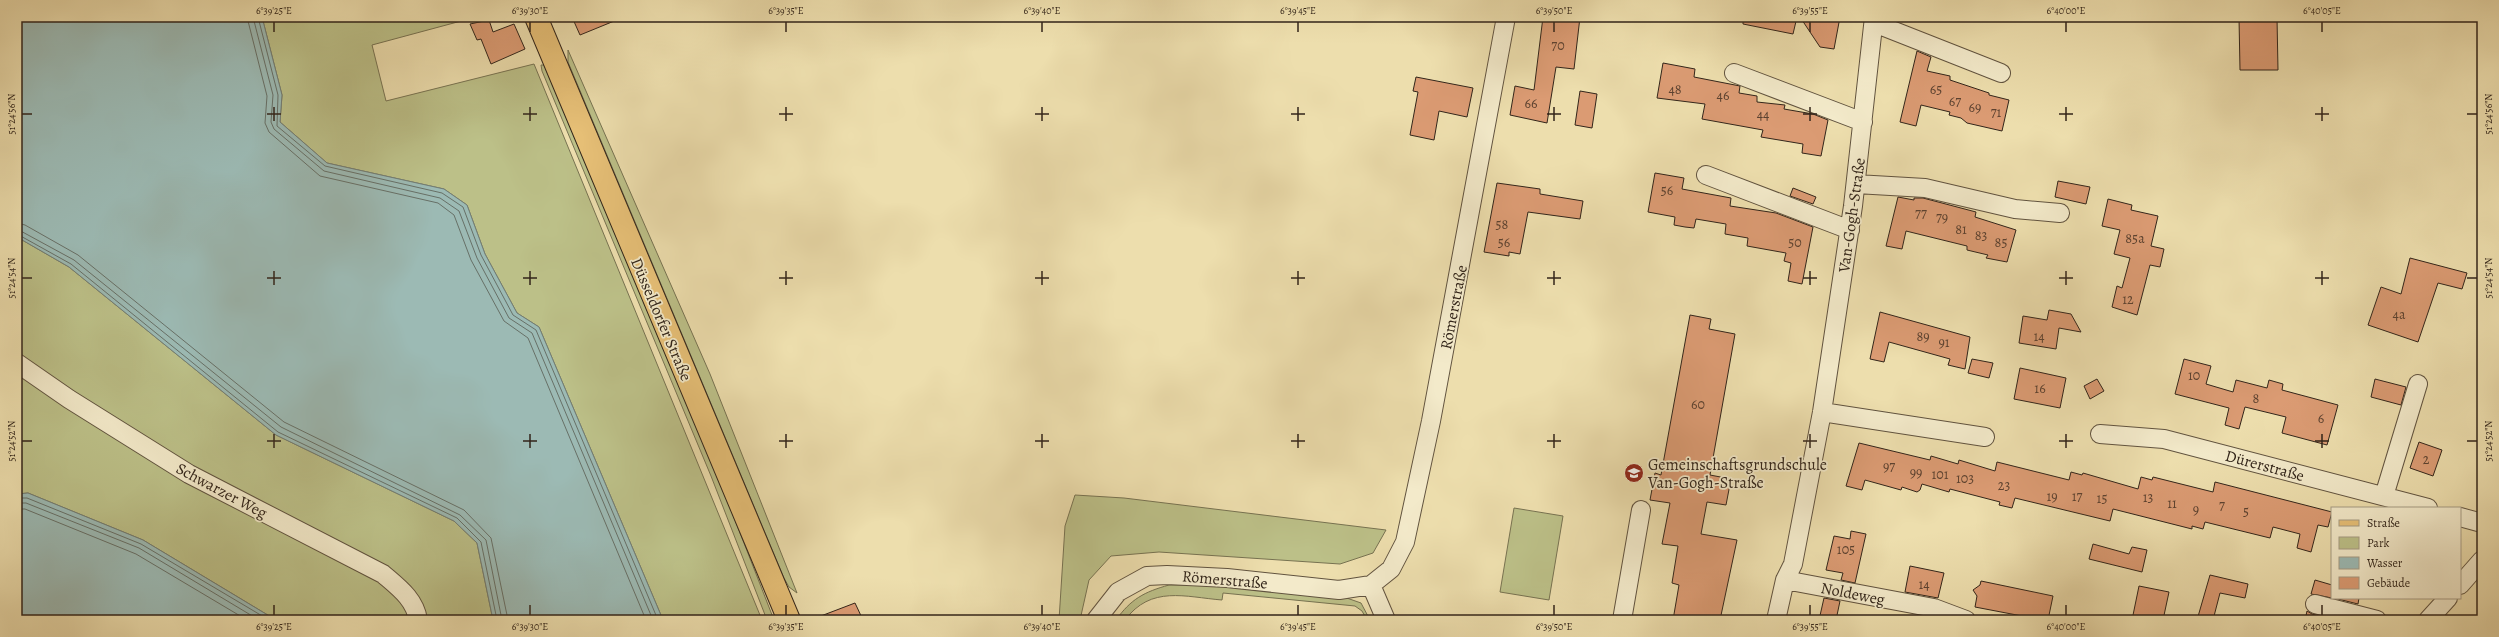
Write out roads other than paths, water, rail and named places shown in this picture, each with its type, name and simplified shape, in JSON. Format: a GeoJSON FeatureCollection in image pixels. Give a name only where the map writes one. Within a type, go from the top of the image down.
{"type":"FeatureCollection","features":[{"type":"Feature","properties":{"kind":"main road","name":"Düsseldorfer Straße"},"geometry":{"type":"LineString","coordinates":[[536,17],[789,620]]}},
{"type":"Feature","properties":{"kind":"street","name":"Römerstraße"},"geometry":{"type":"LineString","coordinates":[[1096,620],[1118,592],[1148,576],[1167,574],[1226,578],[1339,590],[1371,585],[1391,569],[1405,542],[1431,421],[1506,17]]}},
{"type":"Feature","properties":{"kind":"street"},"geometry":{"type":"LineString","coordinates":[[1874,20],[2001,73]]}},
{"type":"Feature","properties":{"kind":"street","name":"Van-Gogh-Straße"},"geometry":{"type":"LineString","coordinates":[[1776,620],[1785,580],[1793,564],[1822,412],[1850,230],[1874,20]]}},
{"type":"Feature","properties":{"kind":"street"},"geometry":{"type":"LineString","coordinates":[[1734,73],[1862,122]]}},
{"type":"Feature","properties":{"kind":"street"},"geometry":{"type":"LineString","coordinates":[[1706,175],[1850,230]]}},
{"type":"Feature","properties":{"kind":"street"},"geometry":{"type":"LineString","coordinates":[[1856,184],[1925,188],[2015,209],[2060,212]]}},
{"type":"Feature","properties":{"kind":"street","name":"Schwarzer Weg"},"geometry":{"type":"LineString","coordinates":[[17,363],[69,399],[189,474],[383,574],[406,594],[416,611],[418,620]]}},
{"type":"Feature","properties":{"kind":"street"},"geometry":{"type":"LineString","coordinates":[[2384,496],[2418,384]]}},
{"type":"Feature","properties":{"kind":"street"},"geometry":{"type":"LineString","coordinates":[[1822,412],[1985,437]]}},
{"type":"Feature","properties":{"kind":"street","name":"Dürerstraße"},"geometry":{"type":"LineString","coordinates":[[2100,434],[2164,439],[2424,507]]}},
{"type":"Feature","properties":{"kind":"street"},"geometry":{"type":"LineString","coordinates":[[1622,620],[1641,510]]}},
{"type":"Feature","properties":{"kind":"street"},"geometry":{"type":"LineString","coordinates":[[2461,517],[2482,523]]}},
{"type":"Feature","properties":{"kind":"street"},"geometry":{"type":"LineString","coordinates":[[2461,584],[2482,560]]}},
{"type":"Feature","properties":{"kind":"street","name":"Noldeweg"},"geometry":{"type":"LineString","coordinates":[[1785,580],[1934,608],[1966,620]]}},
{"type":"Feature","properties":{"kind":"street"},"geometry":{"type":"LineString","coordinates":[[1371,585],[1386,620]]}},
{"type":"Feature","properties":{"kind":"street"},"geometry":{"type":"LineString","coordinates":[[2428,620],[2447,599]]}},
{"type":"Feature","properties":{"kind":"street"},"geometry":{"type":"LineString","coordinates":[[2315,604],[2377,620]]}},
{"type":"Feature","properties":{"kind":"water"},"geometry":{"type":"Polygon","coordinates":[[[17,17],[262,17],[282,95],[280,122],[327,163],[444,189],[467,205],[485,254],[517,313],[539,327],[663,620],[493,620],[477,543],[454,521],[276,435],[69,267],[17,237],[17,17]]]}},
{"type":"Feature","properties":{"kind":"water"},"geometry":{"type":"Polygon","coordinates":[[[28,493],[143,540],[276,620],[17,620],[17,494],[28,493]]]}},
{"type":"Feature","properties":{"kind":"place","name":"Gemeinschaftsgrundschule Van-Gogh-Straße"},"geometry":{"type":"Point","coordinates":[1634,473]}}]}
